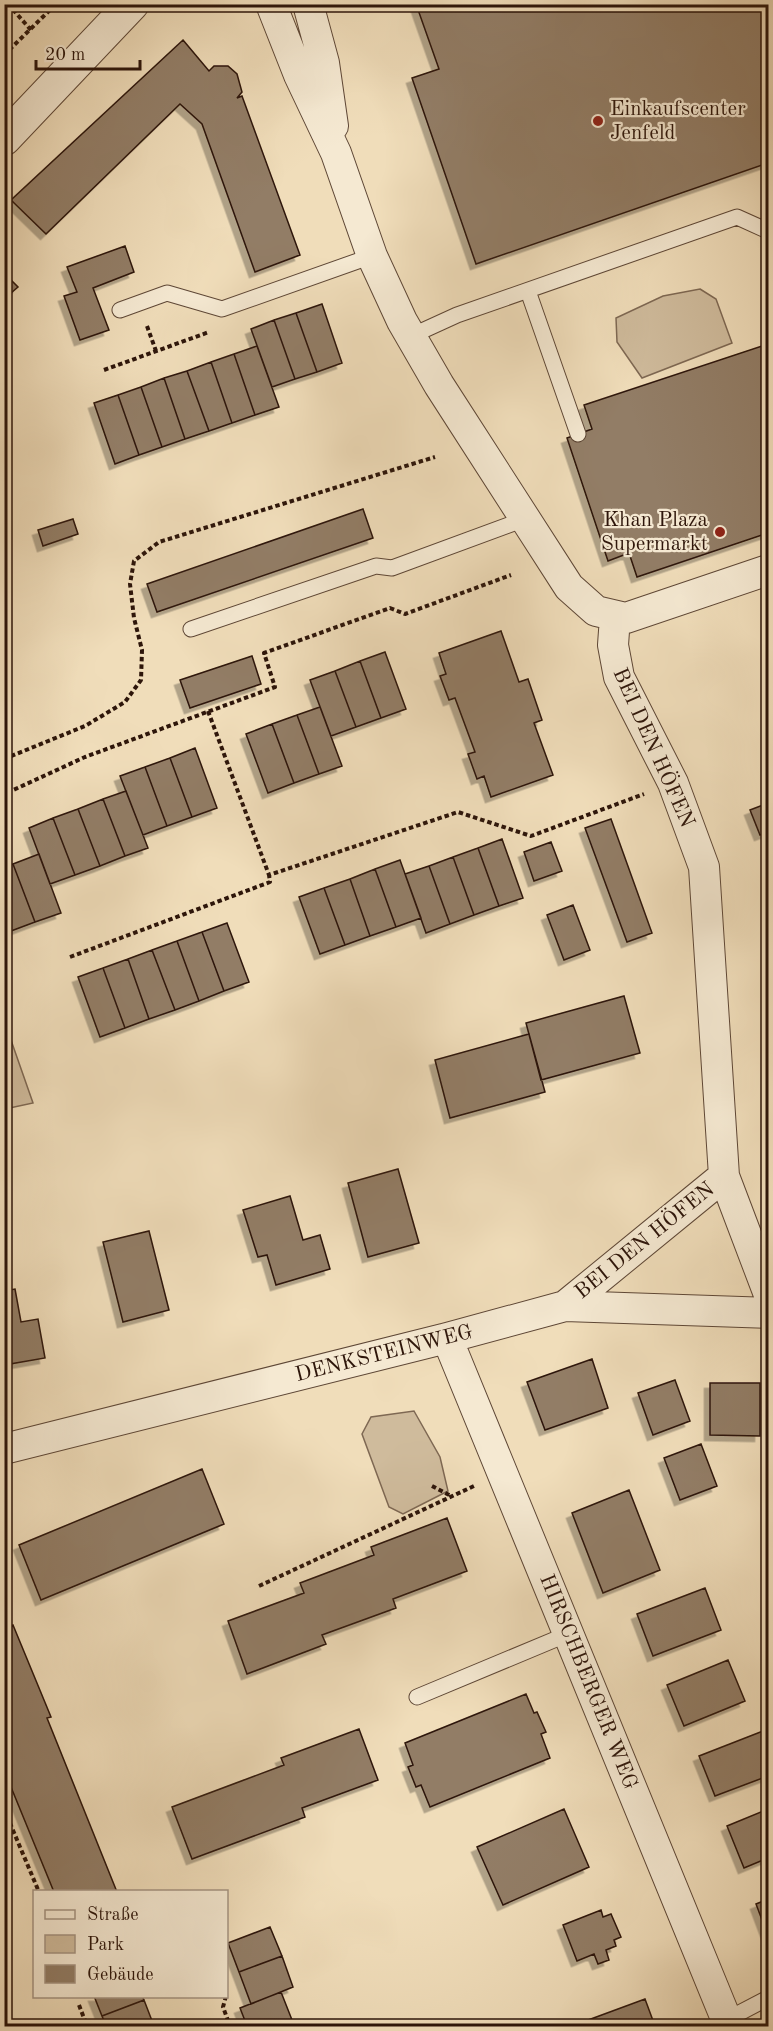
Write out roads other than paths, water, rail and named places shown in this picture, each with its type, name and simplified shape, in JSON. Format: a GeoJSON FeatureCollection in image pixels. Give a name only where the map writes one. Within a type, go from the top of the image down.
{"type":"FeatureCollection","features":[{"type":"Feature","properties":{"kind":"street"},"geometry":{"type":"LineString","coordinates":[[4,139],[132,4]]}},
{"type":"Feature","properties":{"kind":"street"},"geometry":{"type":"LineString","coordinates":[[271,4],[299,75],[336,153],[372,256],[411,336],[569,587],[596,611],[615,617],[637,616],[768,570]]}},
{"type":"Feature","properties":{"kind":"street"},"geometry":{"type":"LineString","coordinates":[[308,4],[324,63],[336,153]]}},
{"type":"Feature","properties":{"kind":"street","name":"BEI DEN HÖFEN"},"geometry":{"type":"LineString","coordinates":[[615,617],[613,645],[619,677],[673,783],[704,867],[724,1176],[768,1293]]}},
{"type":"Feature","properties":{"kind":"street","name":"BEI DEN HÖFEN"},"geometry":{"type":"LineString","coordinates":[[565,1306],[724,1176]]}},
{"type":"Feature","properties":{"kind":"street","name":"DENKSTEINWEG"},"geometry":{"type":"LineString","coordinates":[[4,1449],[447,1338],[565,1306],[768,1313]]}},
{"type":"Feature","properties":{"kind":"street","name":"HIRSCHBERGER WEG"},"geometry":{"type":"LineString","coordinates":[[447,1338],[728,2023]]}},
{"type":"Feature","properties":{"kind":"lane"},"geometry":{"type":"LineString","coordinates":[[411,336],[457,315],[737,217],[768,231]]}},
{"type":"Feature","properties":{"kind":"lane"},"geometry":{"type":"LineString","coordinates":[[120,310],[167,293],[222,309],[372,256]]}},
{"type":"Feature","properties":{"kind":"lane"},"geometry":{"type":"LineString","coordinates":[[528,291],[578,434]]}},
{"type":"Feature","properties":{"kind":"lane"},"geometry":{"type":"LineString","coordinates":[[191,629],[376,566],[392,568],[525,519]]}},
{"type":"Feature","properties":{"kind":"lane"},"geometry":{"type":"LineString","coordinates":[[417,1697],[568,1634]]}},
{"type":"Feature","properties":{"kind":"lane"},"geometry":{"type":"LineString","coordinates":[[728,2023],[768,1998]]}},
{"type":"Feature","properties":{"kind":"place","name":"Einkaufscenter Jenfeld"},"geometry":{"type":"Point","coordinates":[598,121]}},
{"type":"Feature","properties":{"kind":"place","name":"Khan Plaza Supermarkt"},"geometry":{"type":"Point","coordinates":[720,532]}}]}
